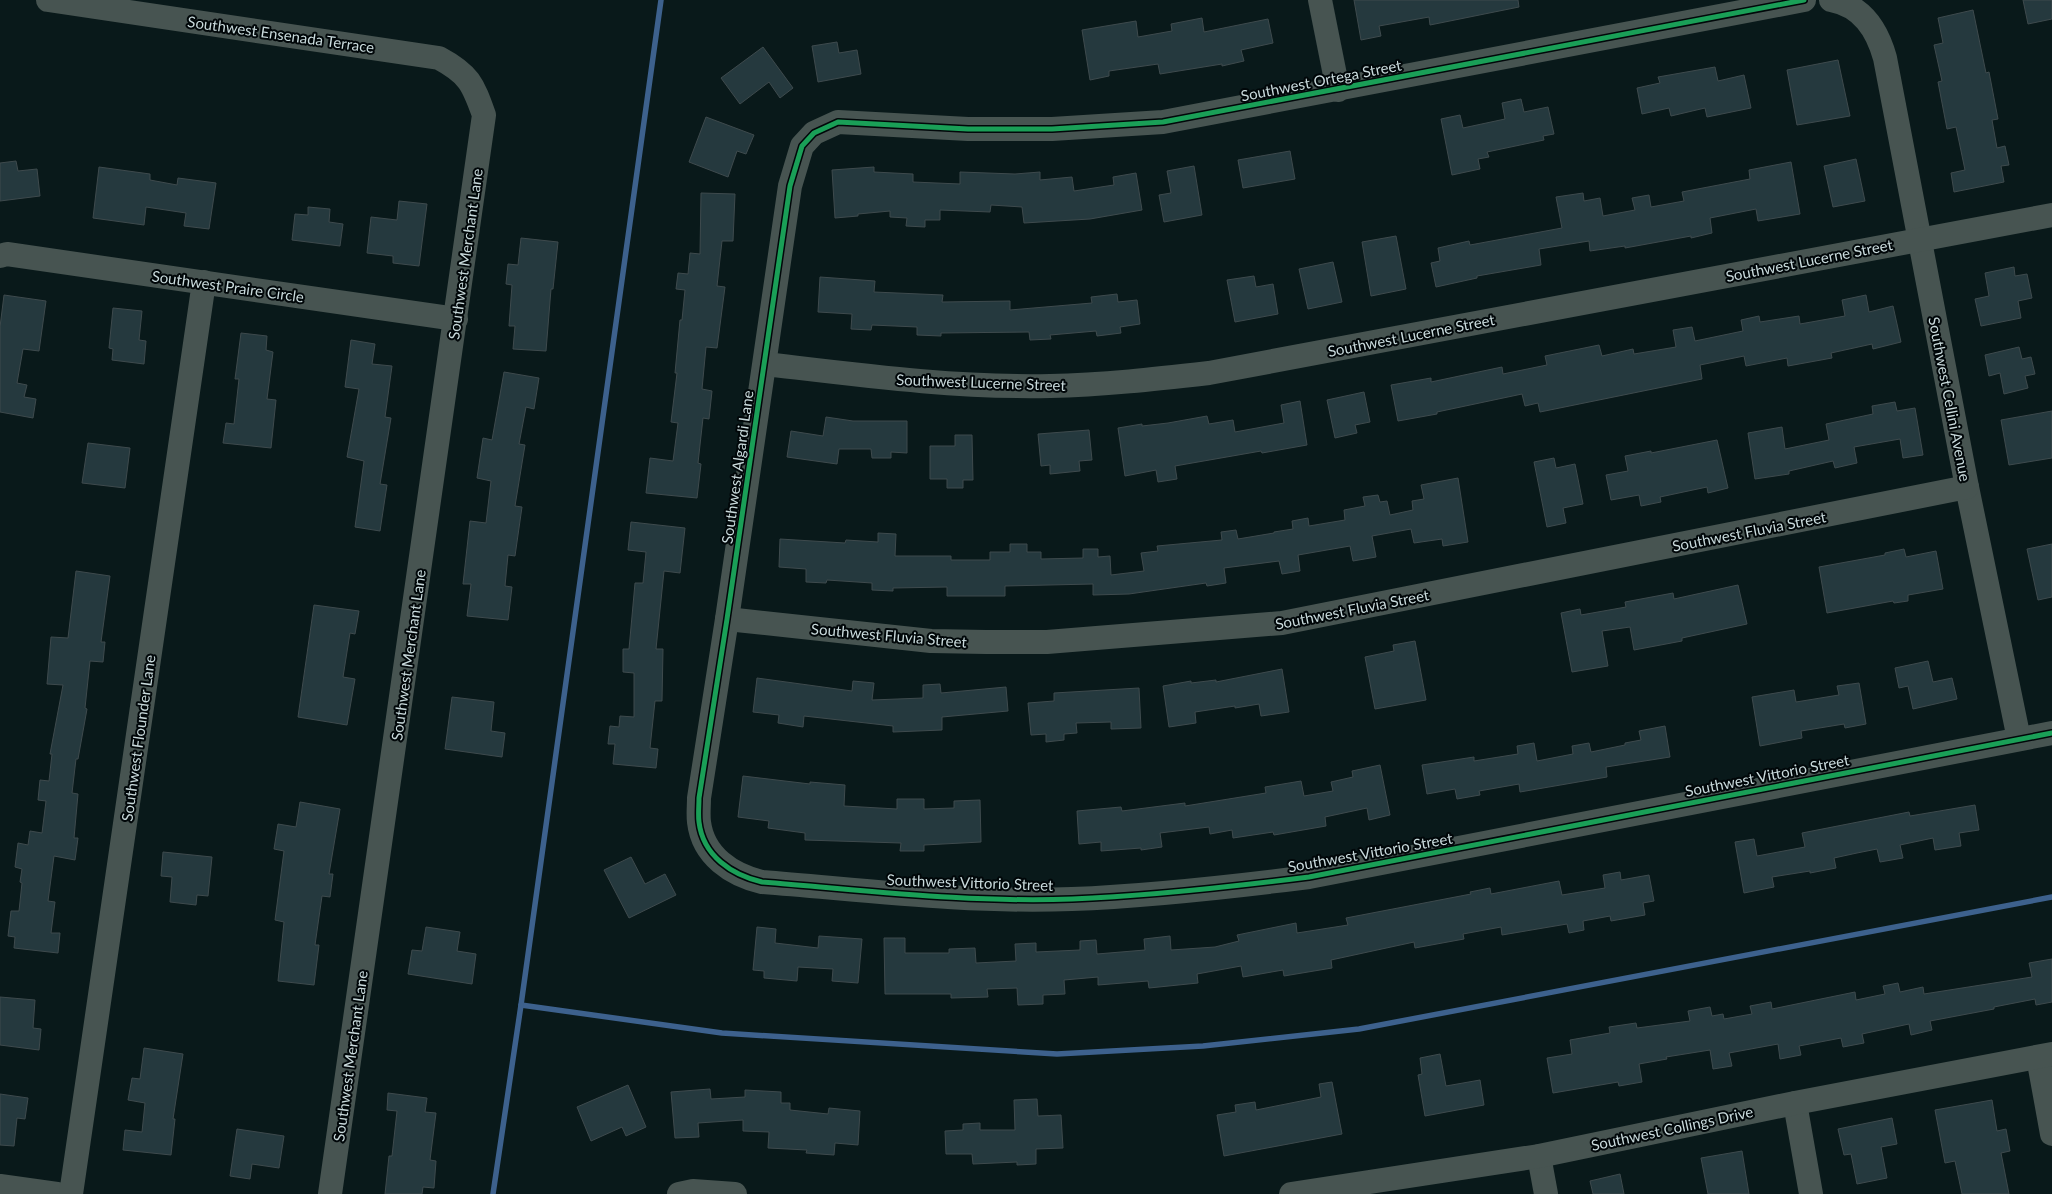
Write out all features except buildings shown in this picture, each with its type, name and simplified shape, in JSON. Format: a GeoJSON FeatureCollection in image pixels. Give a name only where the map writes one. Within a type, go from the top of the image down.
{"type":"FeatureCollection","features":[{"type":"Feature","properties":{"kind":"street","name":"Southwest Ensenada Terrace"},"geometry":{"type":"LineString","coordinates":[[48,0],[439,58],[458,68],[469,79],[484,115]]}},
{"type":"Feature","properties":{"kind":"street"},"geometry":{"type":"LineString","coordinates":[[1320,0],[1338,90]]}},
{"type":"Feature","properties":{"kind":"street","name":"Southwest Ortega Street"},"geometry":{"type":"LineString","coordinates":[[838,122],[968,129],[1052,129],[1153,122],[1338,90],[1804,0]]}},
{"type":"Feature","properties":{"kind":"street","name":"Southwest Cellini Avenue"},"geometry":{"type":"LineString","coordinates":[[1831,0],[1851,6],[1863,15],[1880,39],[1885,58],[1967,487],[2019,739]]}},
{"type":"Feature","properties":{"kind":"street","name":"Southwest Merchant Lane"},"geometry":{"type":"LineString","coordinates":[[330,1194],[484,115]]}},
{"type":"Feature","properties":{"kind":"street","name":"Southwest Algardi Lane"},"geometry":{"type":"LineString","coordinates":[[702,835],[698,821],[699,798],[728,619],[790,186],[802,146],[814,133],[838,122]]}},
{"type":"Feature","properties":{"kind":"street","name":"Southwest Lucerne Street"},"geometry":{"type":"LineString","coordinates":[[765,364],[933,383],[1005,386],[1074,386],[1153,380],[1209,373],[2052,215]]}},
{"type":"Feature","properties":{"kind":"street","name":"Southwest Praire Circle"},"geometry":{"type":"LineString","coordinates":[[0,256],[7,254],[456,319]]}},
{"type":"Feature","properties":{"kind":"street","name":"Southwest Flounder Lane"},"geometry":{"type":"LineString","coordinates":[[71,1194],[204,282]]}},
{"type":"Feature","properties":{"kind":"street","name":"Southwest Fluvia Street"},"geometry":{"type":"LineString","coordinates":[[728,619],[931,641],[986,642],[1047,642],[1282,623],[1967,487]]}},
{"type":"Feature","properties":{"kind":"street","name":"Southwest Vittorio Street"},"geometry":{"type":"LineString","coordinates":[[702,835],[710,850],[730,871],[745,878],[762,882],[957,897],[1071,899],[1195,890],[1309,877],[2052,733]]}},
{"type":"Feature","properties":{"kind":"street"},"geometry":{"type":"LineString","coordinates":[[2045,1055],[2052,1134]]}},
{"type":"Feature","properties":{"kind":"street","name":"Southwest Collings Drive"},"geometry":{"type":"LineString","coordinates":[[1291,1194],[1538,1156],[1795,1103],[2045,1055]]}},
{"type":"Feature","properties":{"kind":"street"},"geometry":{"type":"LineString","coordinates":[[1795,1103],[1811,1194]]}},
{"type":"Feature","properties":{"kind":"street"},"geometry":{"type":"LineString","coordinates":[[1538,1156],[1546,1194]]}},
{"type":"Feature","properties":{"kind":"street"},"geometry":{"type":"LineString","coordinates":[[0,1186],[57,1194]]}},
{"type":"Feature","properties":{"kind":"street"},"geometry":{"type":"LineString","coordinates":[[680,1194],[693,1191],[735,1194]]}},
{"type":"Feature","properties":{"kind":"waterway"},"geometry":{"type":"LineString","coordinates":[[493,1194],[661,0]]}},
{"type":"Feature","properties":{"kind":"waterway"},"geometry":{"type":"LineString","coordinates":[[521,1005],[722,1033],[1057,1054],[1203,1046],[1359,1029],[2052,897]]}},
{"type":"Feature","properties":{"kind":"cycle path"},"geometry":{"type":"LineString","coordinates":[[1804,0],[1163,122],[1052,129],[968,129],[838,122],[814,133],[802,146],[790,186],[699,798],[699,819],[702,834],[706,845],[721,862],[740,874],[762,882],[917,895],[995,899],[1033,900],[1132,896],[1309,877],[2052,733]]}}]}
